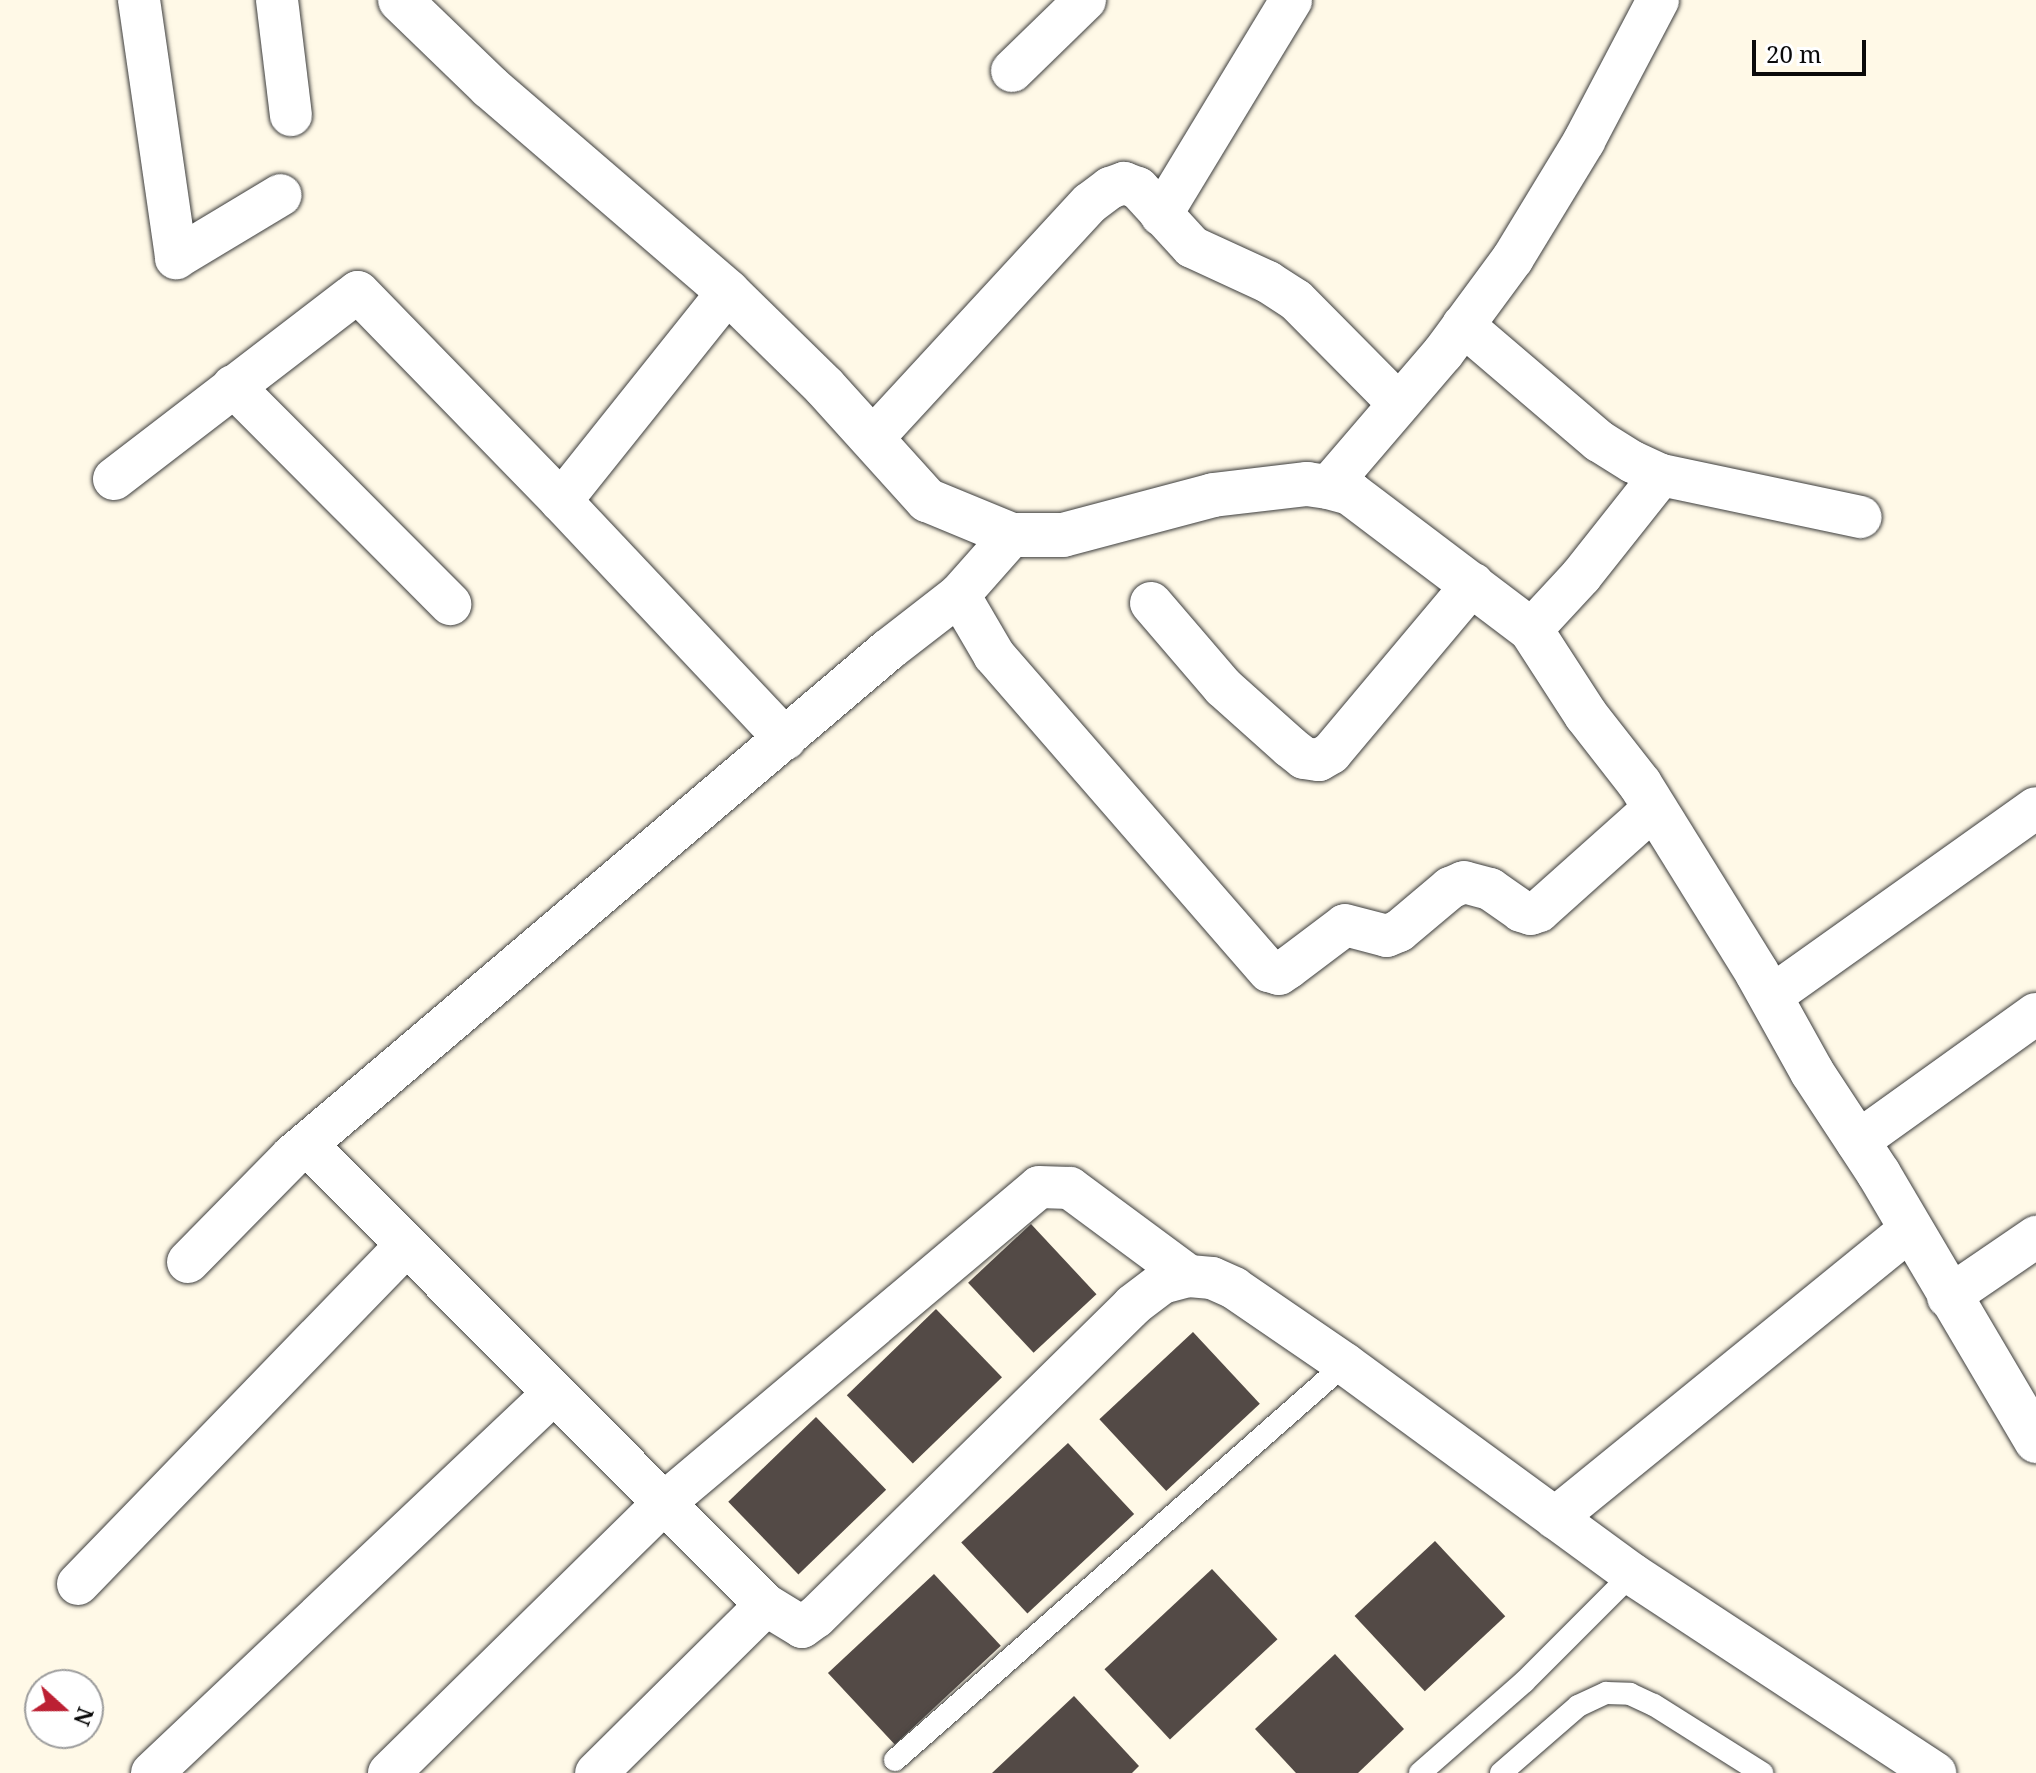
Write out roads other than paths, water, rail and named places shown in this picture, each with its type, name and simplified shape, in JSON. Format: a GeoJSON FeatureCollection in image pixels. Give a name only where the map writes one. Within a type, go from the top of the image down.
{"type":"FeatureCollection","features":[{"type":"Feature","properties":{"kind":"street"},"geometry":{"type":"LineString","coordinates":[[139,0],[176,258],[281,195]]}},
{"type":"Feature","properties":{"kind":"street"},"geometry":{"type":"LineString","coordinates":[[277,0],[291,115]]}},
{"type":"Feature","properties":{"kind":"street"},"geometry":{"type":"LineString","coordinates":[[400,0],[490,87],[728,292],[872,439],[927,500],[1012,535],[1063,535],[1213,495],[1307,484],[1328,487],[1350,493],[1531,630],[1586,715],[1654,808],[2036,1441]]}},
{"type":"Feature","properties":{"kind":"street"},"geometry":{"type":"LineString","coordinates":[[1012,71],[1085,0]]}},
{"type":"Feature","properties":{"kind":"street"},"geometry":{"type":"LineString","coordinates":[[1161,215],[1291,0]]}},
{"type":"Feature","properties":{"kind":"street"},"geometry":{"type":"LineString","coordinates":[[1328,487],[1463,325],[1513,258],[1584,141],[1658,0]]}},
{"type":"Feature","properties":{"kind":"street"},"geometry":{"type":"LineString","coordinates":[[872,439],[1090,203],[1110,188],[1124,183],[1138,188],[1192,247],[1268,282],[1296,300],[1399,404]]}},
{"type":"Feature","properties":{"kind":"street"},"geometry":{"type":"LineString","coordinates":[[114,479],[358,292],[561,501],[785,739]]}},
{"type":"Feature","properties":{"kind":"street"},"geometry":{"type":"LineString","coordinates":[[561,501],[728,292]]}},
{"type":"Feature","properties":{"kind":"street"},"geometry":{"type":"LineString","coordinates":[[1463,325],[1599,441],[1661,475],[1861,517]]}},
{"type":"Feature","properties":{"kind":"street"},"geometry":{"type":"LineString","coordinates":[[233,386],[450,604]]}},
{"type":"Feature","properties":{"kind":"street"},"geometry":{"type":"LineString","coordinates":[[1531,630],[1581,576],[1661,475]]}},
{"type":"Feature","properties":{"kind":"street"},"geometry":{"type":"LineString","coordinates":[[188,1262],[306,1144],[888,650],[959,595],[1012,535]]}},
{"type":"Feature","properties":{"kind":"street"},"geometry":{"type":"LineString","coordinates":[[1151,603],[1223,687],[1304,758],[1319,760],[1331,753],[1473,584]]}},
{"type":"Feature","properties":{"kind":"street"},"geometry":{"type":"LineString","coordinates":[[959,595],[994,655],[1269,971],[1279,974],[1345,925],[1387,936],[1399,931],[1450,888],[1464,882],[1490,889],[1521,911],[1531,914],[1539,911],[1654,808]]}},
{"type":"Feature","properties":{"kind":"street"},"geometry":{"type":"LineString","coordinates":[[1770,997],[2036,809]]}},
{"type":"Feature","properties":{"kind":"street"},"geometry":{"type":"LineString","coordinates":[[1857,1142],[2036,1014]]}},
{"type":"Feature","properties":{"kind":"street"},"geometry":{"type":"LineString","coordinates":[[306,1144],[766,1605],[802,1627],[816,1617],[1133,1305],[1162,1283],[1189,1276],[1212,1278],[1234,1288],[1345,1364],[1632,1574],[1935,1773]]}},
{"type":"Feature","properties":{"kind":"street"},"geometry":{"type":"LineString","coordinates":[[389,1773],[664,1503],[1039,1187],[1070,1188],[1189,1276]]}},
{"type":"Feature","properties":{"kind":"street"},"geometry":{"type":"LineString","coordinates":[[1555,1518],[1910,1229]]}},
{"type":"Feature","properties":{"kind":"street"},"geometry":{"type":"LineString","coordinates":[[1948,1297],[2036,1237]]}},
{"type":"Feature","properties":{"kind":"street"},"geometry":{"type":"LineString","coordinates":[[78,1584],[407,1245]]}},
{"type":"Feature","properties":{"kind":"street"},"geometry":{"type":"LineString","coordinates":[[152,1773],[554,1393]]}},
{"type":"Feature","properties":{"kind":"street"},"geometry":{"type":"LineString","coordinates":[[596,1773],[766,1605]]}},
{"type":"Feature","properties":{"kind":"lane"},"geometry":{"type":"LineString","coordinates":[[895,1760],[1345,1364]]}},
{"type":"Feature","properties":{"kind":"lane"},"geometry":{"type":"LineString","coordinates":[[1420,1773],[1524,1682],[1632,1574]]}},
{"type":"Feature","properties":{"kind":"lane"},"geometry":{"type":"LineString","coordinates":[[1501,1773],[1578,1706],[1606,1693],[1630,1694],[1654,1705],[1762,1773]]}}]}
